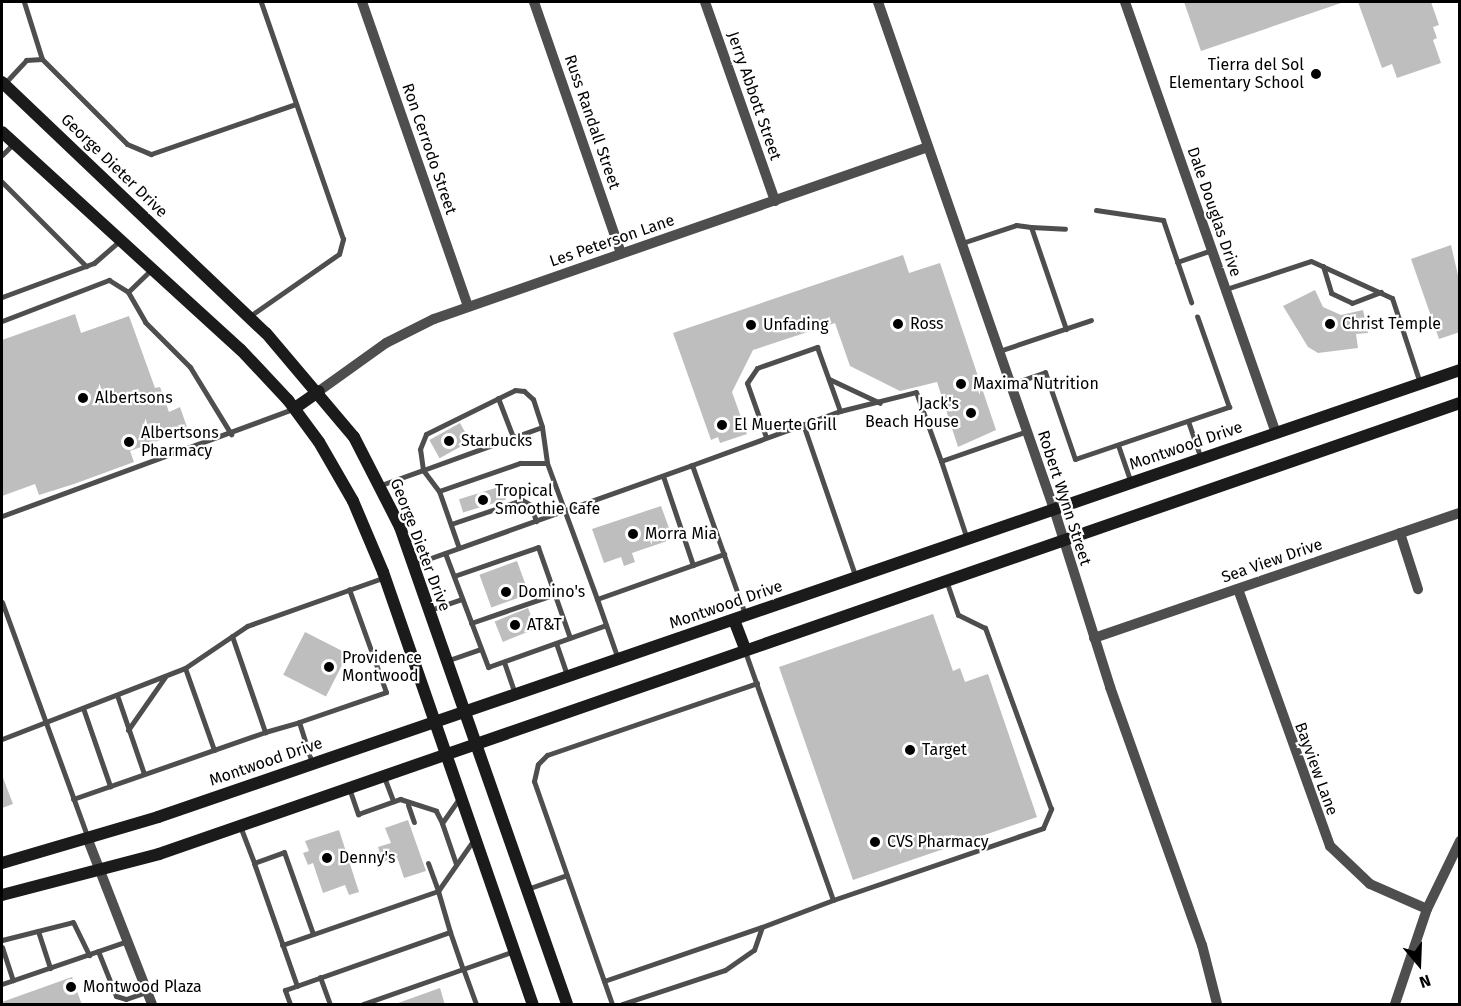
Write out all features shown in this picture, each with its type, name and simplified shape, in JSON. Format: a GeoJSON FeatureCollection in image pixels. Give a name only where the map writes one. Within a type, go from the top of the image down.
{"type":"FeatureCollection","features":[{"type":"Feature","properties":{"kind":"main road","name":"George Dieter Drive"},"geometry":{"type":"LineString","coordinates":[[2,84],[249,317],[319,391],[381,485],[413,564],[567,1005]]}},
{"type":"Feature","properties":{"kind":"main road"},"geometry":{"type":"LineString","coordinates":[[2,132],[241,350],[295,408],[346,488],[385,577],[533,1005]]}},
{"type":"Feature","properties":{"kind":"main road","name":"Montwood Drive"},"geometry":{"type":"LineString","coordinates":[[2,863],[88,840],[1460,370]]}},
{"type":"Feature","properties":{"kind":"main road"},"geometry":{"type":"LineString","coordinates":[[295,408],[319,391]]}},
{"type":"Feature","properties":{"kind":"main road"},"geometry":{"type":"LineString","coordinates":[[2,895],[100,870],[240,826],[745,649],[1460,403]]}},
{"type":"Feature","properties":{"kind":"main road"},"geometry":{"type":"LineString","coordinates":[[740,618],[745,649]]}},
{"type":"Feature","properties":{"kind":"street","name":"Ron Cerrodo Street"},"geometry":{"type":"LineString","coordinates":[[362,2],[468,306]]}},
{"type":"Feature","properties":{"kind":"street","name":"Russ Randall Street"},"geometry":{"type":"LineString","coordinates":[[534,2],[621,253]]}},
{"type":"Feature","properties":{"kind":"street","name":"Jerry Abbott Street"},"geometry":{"type":"LineString","coordinates":[[705,2],[775,201]]}},
{"type":"Feature","properties":{"kind":"street","name":"Robert Wynn Street"},"geometry":{"type":"LineString","coordinates":[[878,2],[1054,509],[1062,541],[1094,638],[1202,945],[1217,1005]]}},
{"type":"Feature","properties":{"kind":"street","name":"Dale Douglas Drive"},"geometry":{"type":"LineString","coordinates":[[1125,2],[1276,432]]}},
{"type":"Feature","properties":{"kind":"street","name":"Les Peterson Lane"},"geometry":{"type":"LineString","coordinates":[[319,391],[386,343],[468,306],[928,147]]}},
{"type":"Feature","properties":{"kind":"street","name":"Sea View Drive"},"geometry":{"type":"LineString","coordinates":[[1094,638],[1460,513]]}},
{"type":"Feature","properties":{"kind":"street"},"geometry":{"type":"LineString","coordinates":[[1400,533],[1418,589]]}},
{"type":"Feature","properties":{"kind":"street","name":"Bayview Lane"},"geometry":{"type":"LineString","coordinates":[[1238,589],[1330,846],[1370,884],[1427,909]]}},
{"type":"Feature","properties":{"kind":"street"},"geometry":{"type":"LineString","coordinates":[[88,840],[125,942],[152,1005]]}},
{"type":"Feature","properties":{"kind":"street"},"geometry":{"type":"LineString","coordinates":[[1395,1005],[1427,909],[1460,841]]}},
{"type":"Feature","properties":{"kind":"lane"},"geometry":{"type":"LineString","coordinates":[[24,2],[42,59],[127,144],[152,154],[295,104]]}},
{"type":"Feature","properties":{"kind":"lane"},"geometry":{"type":"LineString","coordinates":[[249,317],[339,254],[343,239],[261,2]]}},
{"type":"Feature","properties":{"kind":"lane"},"geometry":{"type":"LineString","coordinates":[[2,84],[26,60],[42,59]]}},
{"type":"Feature","properties":{"kind":"lane"},"geometry":{"type":"LineString","coordinates":[[2,155],[13,144]]}},
{"type":"Feature","properties":{"kind":"lane"},"geometry":{"type":"LineString","coordinates":[[2,182],[86,266]]}},
{"type":"Feature","properties":{"kind":"lane"},"geometry":{"type":"LineString","coordinates":[[1096,210],[1163,220],[1191,303]]}},
{"type":"Feature","properties":{"kind":"lane"},"geometry":{"type":"LineString","coordinates":[[962,243],[1016,225],[1065,230]]}},
{"type":"Feature","properties":{"kind":"lane"},"geometry":{"type":"LineString","coordinates":[[1031,227],[1066,329]]}},
{"type":"Feature","properties":{"kind":"lane"},"geometry":{"type":"LineString","coordinates":[[2,297],[86,266],[120,239]]}},
{"type":"Feature","properties":{"kind":"lane"},"geometry":{"type":"LineString","coordinates":[[1177,262],[1212,250]]}},
{"type":"Feature","properties":{"kind":"lane"},"geometry":{"type":"LineString","coordinates":[[1226,290],[1311,261],[1381,292],[1392,298],[1420,383]]}},
{"type":"Feature","properties":{"kind":"lane"},"geometry":{"type":"LineString","coordinates":[[1323,266],[1331,293],[1352,303],[1381,292]]}},
{"type":"Feature","properties":{"kind":"lane"},"geometry":{"type":"LineString","coordinates":[[128,292],[152,269]]}},
{"type":"Feature","properties":{"kind":"lane"},"geometry":{"type":"LineString","coordinates":[[2,321],[109,280],[128,292],[145,322],[190,367],[231,434]]}},
{"type":"Feature","properties":{"kind":"lane"},"geometry":{"type":"LineString","coordinates":[[1010,384],[1045,372],[1075,459],[1229,407],[1197,316]]}},
{"type":"Feature","properties":{"kind":"lane"},"geometry":{"type":"LineString","coordinates":[[999,351],[1091,320]]}},
{"type":"Feature","properties":{"kind":"lane"},"geometry":{"type":"LineString","coordinates":[[766,437],[747,383],[757,368],[817,347],[840,411]]}},
{"type":"Feature","properties":{"kind":"lane"},"geometry":{"type":"LineString","coordinates":[[828,379],[882,404]]}},
{"type":"Feature","properties":{"kind":"lane"},"geometry":{"type":"LineString","coordinates":[[459,548],[439,491],[423,470],[420,449],[426,434],[498,398],[524,391],[533,399],[542,427],[547,463],[566,510],[618,659]]}},
{"type":"Feature","properties":{"kind":"lane"},"geometry":{"type":"LineString","coordinates":[[413,564],[840,411],[882,404],[916,392],[967,539]]}},
{"type":"Feature","properties":{"kind":"lane"},"geometry":{"type":"LineString","coordinates":[[498,398],[513,437]]}},
{"type":"Feature","properties":{"kind":"lane"},"geometry":{"type":"LineString","coordinates":[[2,516],[231,434],[295,408]]}},
{"type":"Feature","properties":{"kind":"lane"},"geometry":{"type":"LineString","coordinates":[[1188,421],[1201,458]]}},
{"type":"Feature","properties":{"kind":"lane"},"geometry":{"type":"LineString","coordinates":[[803,424],[856,578]]}},
{"type":"Feature","properties":{"kind":"lane"},"geometry":{"type":"LineString","coordinates":[[381,485],[542,427]]}},
{"type":"Feature","properties":{"kind":"lane"},"geometry":{"type":"LineString","coordinates":[[941,462],[1027,432]]}},
{"type":"Feature","properties":{"kind":"lane"},"geometry":{"type":"LineString","coordinates":[[1118,445],[1131,482]]}},
{"type":"Feature","properties":{"kind":"lane"},"geometry":{"type":"LineString","coordinates":[[439,491],[520,463],[547,463]]}},
{"type":"Feature","properties":{"kind":"lane"},"geometry":{"type":"LineString","coordinates":[[692,465],[724,554],[740,618]]}},
{"type":"Feature","properties":{"kind":"lane"},"geometry":{"type":"LineString","coordinates":[[663,476],[693,565]]}},
{"type":"Feature","properties":{"kind":"lane"},"geometry":{"type":"LineString","coordinates":[[451,525],[522,500],[531,505],[536,520]]}},
{"type":"Feature","properties":{"kind":"lane"},"geometry":{"type":"LineString","coordinates":[[454,576],[538,547],[570,638]]}},
{"type":"Feature","properties":{"kind":"lane"},"geometry":{"type":"LineString","coordinates":[[445,553],[488,667],[606,626]]}},
{"type":"Feature","properties":{"kind":"lane"},"geometry":{"type":"LineString","coordinates":[[597,599],[724,554]]}},
{"type":"Feature","properties":{"kind":"lane"},"geometry":{"type":"LineString","coordinates":[[2,739],[185,668],[247,626],[385,577]]}},
{"type":"Feature","properties":{"kind":"lane"},"geometry":{"type":"LineString","coordinates":[[604,981],[1043,828],[1051,809],[985,628],[958,615],[946,580]]}},
{"type":"Feature","properties":{"kind":"lane"},"geometry":{"type":"LineString","coordinates":[[73,799],[386,692],[349,589]]}},
{"type":"Feature","properties":{"kind":"lane"},"geometry":{"type":"LineString","coordinates":[[471,623],[555,594]]}},
{"type":"Feature","properties":{"kind":"lane"},"geometry":{"type":"LineString","coordinates":[[428,611],[462,599]]}},
{"type":"Feature","properties":{"kind":"lane"},"geometry":{"type":"LineString","coordinates":[[2,602],[88,840]]}},
{"type":"Feature","properties":{"kind":"lane"},"geometry":{"type":"LineString","coordinates":[[232,636],[265,732]]}},
{"type":"Feature","properties":{"kind":"lane"},"geometry":{"type":"LineString","coordinates":[[556,643],[568,676]]}},
{"type":"Feature","properties":{"kind":"lane"},"geometry":{"type":"LineString","coordinates":[[446,661],[481,649]]}},
{"type":"Feature","properties":{"kind":"lane"},"geometry":{"type":"LineString","coordinates":[[745,649],[833,900]]}},
{"type":"Feature","properties":{"kind":"lane"},"geometry":{"type":"LineString","coordinates":[[504,662],[515,694]]}},
{"type":"Feature","properties":{"kind":"lane"},"geometry":{"type":"LineString","coordinates":[[185,668],[214,750]]}},
{"type":"Feature","properties":{"kind":"lane"},"geometry":{"type":"LineString","coordinates":[[129,730],[166,675]]}},
{"type":"Feature","properties":{"kind":"lane"},"geometry":{"type":"LineString","coordinates":[[612,1005],[534,781],[538,764],[547,755],[757,683]]}},
{"type":"Feature","properties":{"kind":"lane"},"geometry":{"type":"LineString","coordinates":[[117,695],[144,774]]}},
{"type":"Feature","properties":{"kind":"lane"},"geometry":{"type":"LineString","coordinates":[[83,708],[110,786]]}},
{"type":"Feature","properties":{"kind":"lane"},"geometry":{"type":"LineString","coordinates":[[299,722],[312,763]]}},
{"type":"Feature","properties":{"kind":"lane"},"geometry":{"type":"LineString","coordinates":[[384,776],[393,801]]}},
{"type":"Feature","properties":{"kind":"lane"},"geometry":{"type":"LineString","coordinates":[[349,788],[358,813],[400,799],[408,806],[414,822]]}},
{"type":"Feature","properties":{"kind":"lane"},"geometry":{"type":"LineString","coordinates":[[442,823],[461,797]]}},
{"type":"Feature","properties":{"kind":"lane"},"geometry":{"type":"LineString","coordinates":[[408,806],[436,811],[456,864]]}},
{"type":"Feature","properties":{"kind":"lane"},"geometry":{"type":"LineString","coordinates":[[240,826],[297,986]]}},
{"type":"Feature","properties":{"kind":"lane"},"geometry":{"type":"LineString","coordinates":[[282,945],[438,891],[475,838]]}},
{"type":"Feature","properties":{"kind":"lane"},"geometry":{"type":"LineString","coordinates":[[254,863],[284,852],[313,934]]}},
{"type":"Feature","properties":{"kind":"lane"},"geometry":{"type":"LineString","coordinates":[[428,863],[476,1005]]}},
{"type":"Feature","properties":{"kind":"lane"},"geometry":{"type":"LineString","coordinates":[[526,890],[567,875]]}},
{"type":"Feature","properties":{"kind":"lane"},"geometry":{"type":"LineString","coordinates":[[2,940],[76,923],[89,955]]}},
{"type":"Feature","properties":{"kind":"lane"},"geometry":{"type":"LineString","coordinates":[[622,1005],[725,970],[754,950],[762,927]]}},
{"type":"Feature","properties":{"kind":"lane"},"geometry":{"type":"LineString","coordinates":[[38,931],[50,968]]}},
{"type":"Feature","properties":{"kind":"lane"},"geometry":{"type":"LineString","coordinates":[[290,1005],[285,990],[450,932]]}},
{"type":"Feature","properties":{"kind":"lane"},"geometry":{"type":"LineString","coordinates":[[2,984],[125,942]]}},
{"type":"Feature","properties":{"kind":"lane"},"geometry":{"type":"LineString","coordinates":[[2,947],[13,980]]}},
{"type":"Feature","properties":{"kind":"lane"},"geometry":{"type":"LineString","coordinates":[[98,951],[116,996],[126,999],[146,992]]}},
{"type":"Feature","properties":{"kind":"lane"},"geometry":{"type":"LineString","coordinates":[[363,1005],[514,951]]}},
{"type":"Feature","properties":{"kind":"lane"},"geometry":{"type":"LineString","coordinates":[[320,977],[330,1005]]}},
{"type":"Feature","properties":{"kind":"building"},"geometry":{"type":"Polygon","coordinates":[[[1184,2],[1341,2],[1341,3],[1201,51],[1184,2]]]}},
{"type":"Feature","properties":{"kind":"building"},"geometry":{"type":"Polygon","coordinates":[[[1358,2],[1431,2],[1439,25],[1433,27],[1437,38],[1433,40],[1441,63],[1397,78],[1392,64],[1382,68],[1358,2]]]}},
{"type":"Feature","properties":{"kind":"building"},"geometry":{"type":"Polygon","coordinates":[[[1451,245],[1460,284],[1460,332],[1439,339],[1411,259],[1451,245]]]}},
{"type":"Feature","properties":{"kind":"building"},"geometry":{"type":"Polygon","coordinates":[[[903,255],[909,273],[940,263],[996,430],[958,447],[937,382],[900,391],[850,366],[835,323],[753,350],[732,392],[747,434],[720,443],[718,437],[711,440],[673,333],[903,255]]]}},
{"type":"Feature","properties":{"kind":"building","name":"Christ Temple"},"geometry":{"type":"Polygon","coordinates":[[[1315,290],[1323,307],[1341,315],[1363,310],[1368,333],[1356,334],[1358,348],[1318,353],[1308,347],[1283,306],[1315,290]]]}},
{"type":"Feature","properties":{"kind":"building","name":"Albertsons"},"geometry":{"type":"Polygon","coordinates":[[[75,314],[81,333],[129,316],[155,388],[160,387],[169,412],[180,407],[188,430],[130,451],[134,462],[74,484],[39,495],[35,484],[2,496],[2,340],[75,314]]]}},
{"type":"Feature","properties":{"kind":"building","name":"Starbucks"},"geometry":{"type":"Polygon","coordinates":[[[460,423],[470,441],[440,458],[429,440],[460,423]]]}},
{"type":"Feature","properties":{"kind":"building","name":"Tropical Smoothie Cafe"},"geometry":{"type":"Polygon","coordinates":[[[502,486],[506,499],[463,513],[459,499],[502,486]]]}},
{"type":"Feature","properties":{"kind":"building","name":"Morra Mia"},"geometry":{"type":"Polygon","coordinates":[[[661,506],[673,539],[632,553],[635,562],[624,566],[621,557],[604,563],[592,529],[661,506]]]}},
{"type":"Feature","properties":{"kind":"building"},"geometry":{"type":"Polygon","coordinates":[[[517,561],[529,594],[491,608],[479,575],[517,561]]]}},
{"type":"Feature","properties":{"kind":"building","name":"AT&T"},"geometry":{"type":"Polygon","coordinates":[[[528,608],[536,628],[503,642],[495,621],[528,608]]]}},
{"type":"Feature","properties":{"kind":"building","name":"Target"},"geometry":{"type":"Polygon","coordinates":[[[933,614],[953,671],[960,668],[965,682],[988,674],[1037,817],[853,880],[779,667],[933,614]]]}},
{"type":"Feature","properties":{"kind":"building"},"geometry":{"type":"Polygon","coordinates":[[[305,632],[348,654],[326,697],[283,675],[305,632]]]}},
{"type":"Feature","properties":{"kind":"building"},"geometry":{"type":"Polygon","coordinates":[[[2,775],[13,804],[2,808],[2,775]]]}},
{"type":"Feature","properties":{"kind":"building"},"geometry":{"type":"Polygon","coordinates":[[[408,820],[426,871],[404,878],[397,857],[383,862],[378,847],[391,843],[385,828],[408,820]]]}},
{"type":"Feature","properties":{"kind":"building","name":"Denny's"},"geometry":{"type":"Polygon","coordinates":[[[339,830],[359,892],[349,895],[345,885],[323,893],[313,863],[308,865],[303,853],[309,851],[305,841],[339,830]]]}},
{"type":"Feature","properties":{"kind":"building"},"geometry":{"type":"Polygon","coordinates":[[[72,977],[82,1005],[2,1005],[2,1002],[72,977]]]}},
{"type":"Feature","properties":{"kind":"building"},"geometry":{"type":"Polygon","coordinates":[[[440,988],[445,1005],[398,1005],[398,1003],[440,988]]]}},
{"type":"Feature","properties":{"kind":"place","name":"Tierra del Sol Elementary School"},"geometry":{"type":"Point","coordinates":[1316,74]}},
{"type":"Feature","properties":{"kind":"place","name":"Ross"},"geometry":{"type":"Point","coordinates":[898,324]}},
{"type":"Feature","properties":{"kind":"place","name":"Christ Temple"},"geometry":{"type":"Point","coordinates":[1330,324]}},
{"type":"Feature","properties":{"kind":"place","name":"Unfading"},"geometry":{"type":"Point","coordinates":[751,325]}},
{"type":"Feature","properties":{"kind":"place","name":"Maxima Nutrition"},"geometry":{"type":"Point","coordinates":[961,384]}},
{"type":"Feature","properties":{"kind":"place","name":"Albertsons"},"geometry":{"type":"Point","coordinates":[83,398]}},
{"type":"Feature","properties":{"kind":"place","name":"Jack's Beach House"},"geometry":{"type":"Point","coordinates":[971,413]}},
{"type":"Feature","properties":{"kind":"place","name":"El Muerte Grill"},"geometry":{"type":"Point","coordinates":[722,425]}},
{"type":"Feature","properties":{"kind":"place","name":"Starbucks"},"geometry":{"type":"Point","coordinates":[449,441]}},
{"type":"Feature","properties":{"kind":"place","name":"Albertsons Pharmacy"},"geometry":{"type":"Point","coordinates":[129,442]}},
{"type":"Feature","properties":{"kind":"place","name":"Tropical Smoothie Cafe"},"geometry":{"type":"Point","coordinates":[483,500]}},
{"type":"Feature","properties":{"kind":"place","name":"Morra Mia"},"geometry":{"type":"Point","coordinates":[633,534]}},
{"type":"Feature","properties":{"kind":"place","name":"Domino's"},"geometry":{"type":"Point","coordinates":[506,592]}},
{"type":"Feature","properties":{"kind":"place","name":"AT&T"},"geometry":{"type":"Point","coordinates":[515,625]}},
{"type":"Feature","properties":{"kind":"place","name":"Providence Montwood"},"geometry":{"type":"Point","coordinates":[329,667]}},
{"type":"Feature","properties":{"kind":"place","name":"Target"},"geometry":{"type":"Point","coordinates":[910,750]}},
{"type":"Feature","properties":{"kind":"place","name":"CVS Pharmacy"},"geometry":{"type":"Point","coordinates":[875,842]}},
{"type":"Feature","properties":{"kind":"place","name":"Denny's"},"geometry":{"type":"Point","coordinates":[327,858]}},
{"type":"Feature","properties":{"kind":"place","name":"Montwood Plaza"},"geometry":{"type":"Point","coordinates":[71,987]}}]}
